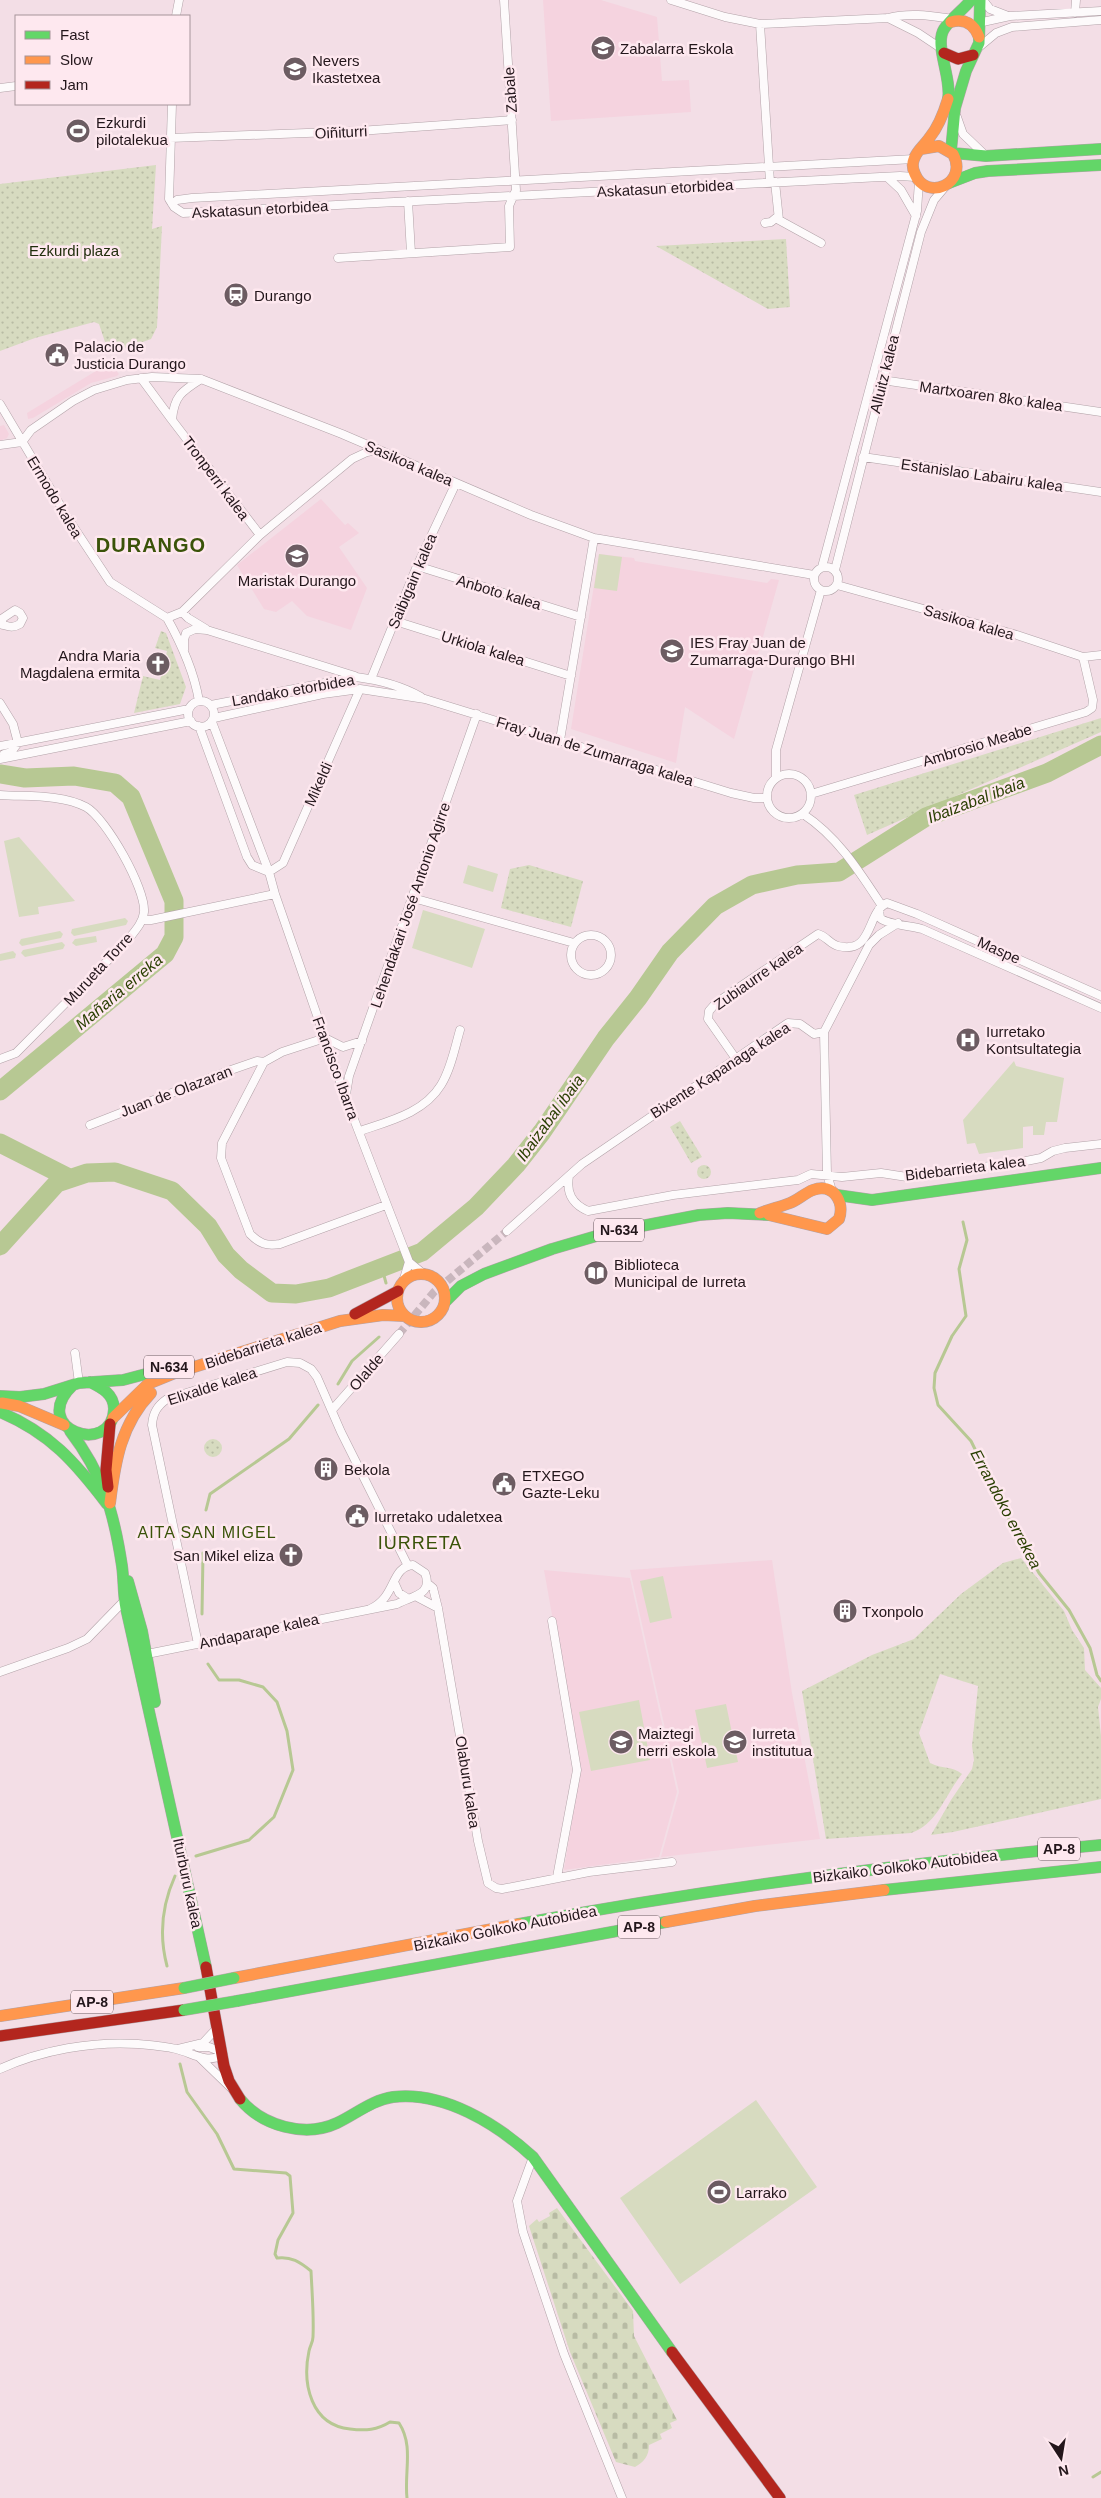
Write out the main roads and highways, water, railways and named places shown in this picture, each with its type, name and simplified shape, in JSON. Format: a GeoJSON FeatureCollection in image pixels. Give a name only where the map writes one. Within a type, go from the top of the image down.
{"type":"FeatureCollection","features":[{"type":"Feature","properties":{"kind":"main road"},"geometry":{"type":"LineString","coordinates":[[971,0],[958,21],[941,32],[940,38],[949,83],[949,95],[936,129],[918,154],[917,179],[935,188],[975,173],[988,171],[1101,165]]}},
{"type":"Feature","properties":{"kind":"main road"},"geometry":{"type":"LineString","coordinates":[[952,152],[954,108],[979,37],[982,24],[982,0]]}},
{"type":"Feature","properties":{"kind":"main road"},"geometry":{"type":"LineString","coordinates":[[958,21],[975,28],[979,37]]}},
{"type":"Feature","properties":{"kind":"main road"},"geometry":{"type":"LineString","coordinates":[[943,51],[955,59],[967,58],[975,52]]}},
{"type":"Feature","properties":{"kind":"main road"},"geometry":{"type":"LineString","coordinates":[[918,154],[933,144],[946,147],[952,152],[956,159],[956,172],[948,184]]}},
{"type":"Feature","properties":{"kind":"main road"},"geometry":{"type":"LineString","coordinates":[[952,152],[986,156],[1101,149]]}},
{"type":"Feature","properties":{"kind":"main road","name":"Bidebarrieta kalea"},"geometry":{"type":"LineString","coordinates":[[872,1200],[1101,1168]]}},
{"type":"Feature","properties":{"kind":"main road"},"geometry":{"type":"LineString","coordinates":[[760,1213],[791,1203],[805,1194],[822,1188],[834,1193],[872,1200]]}},
{"type":"Feature","properties":{"kind":"main road"},"geometry":{"type":"LineString","coordinates":[[760,1213],[804,1224],[815,1230],[828,1229],[838,1221],[841,1215],[842,1208],[834,1193]]}},
{"type":"Feature","properties":{"kind":"main road"},"geometry":{"type":"LineString","coordinates":[[804,1224],[799,1208],[805,1194]]}},
{"type":"Feature","properties":{"kind":"main road"},"geometry":{"type":"LineString","coordinates":[[841,1215],[872,1200]]}},
{"type":"Feature","properties":{"kind":"main road","name":"N-634"},"geometry":{"type":"LineString","coordinates":[[340,1321],[380,1302],[410,1276],[425,1275],[436,1280],[483,1274],[604,1233],[696,1216],[760,1213]]}},
{"type":"Feature","properties":{"kind":"main road"},"geometry":{"type":"LineString","coordinates":[[445,1302],[460,1286],[483,1274]]}},
{"type":"Feature","properties":{"kind":"main road"},"geometry":{"type":"LineString","coordinates":[[436,1280],[445,1293],[445,1302]]}},
{"type":"Feature","properties":{"kind":"main road"},"geometry":{"type":"LineString","coordinates":[[400,1286],[398,1305],[405,1316]]}},
{"type":"Feature","properties":{"kind":"main road","name":"N-634"},"geometry":{"type":"LineString","coordinates":[[340,1321],[383,1315],[405,1316],[411,1320],[426,1322],[438,1315],[445,1302]]}},
{"type":"Feature","properties":{"kind":"main road","name":"Bidebarrieta kalea"},"geometry":{"type":"LineString","coordinates":[[111,1421],[148,1384],[247,1348],[340,1321]]}},
{"type":"Feature","properties":{"kind":"main road"},"geometry":{"type":"LineString","coordinates":[[108,1503],[120,1445],[134,1415],[149,1395],[174,1380],[212,1368],[247,1348]]}},
{"type":"Feature","properties":{"kind":"main road","name":"N-634"},"geometry":{"type":"LineString","coordinates":[[0,1396],[20,1397],[44,1394],[81,1383],[142,1376],[226,1349],[247,1348]]}},
{"type":"Feature","properties":{"kind":"main road"},"geometry":{"type":"LineString","coordinates":[[108,1503],[106,1470],[111,1421],[114,1410],[110,1394],[98,1384],[81,1383],[61,1399],[60,1416],[66,1427],[87,1452],[98,1474],[108,1503],[122,1568],[128,1617],[158,1739]]}},
{"type":"Feature","properties":{"kind":"main road","name":"N-634"},"geometry":{"type":"LineString","coordinates":[[0,1403],[19,1406],[86,1436],[104,1431],[111,1421]]}},
{"type":"Feature","properties":{"kind":"main road"},"geometry":{"type":"LineString","coordinates":[[0,1412],[17,1419],[58,1444],[78,1465],[108,1503]]}},
{"type":"Feature","properties":{"kind":"main road"},"geometry":{"type":"LineString","coordinates":[[122,1568],[128,1582],[147,1654],[158,1739]]}},
{"type":"Feature","properties":{"kind":"main road"},"geometry":{"type":"LineString","coordinates":[[128,1617],[134,1626],[141,1648],[147,1654]]}},
{"type":"Feature","properties":{"kind":"main road"},"geometry":{"type":"LineString","coordinates":[[147,1654],[145,1665],[150,1706]]}},
{"type":"Feature","properties":{"kind":"main road","name":"Iturburu kalea"},"geometry":{"type":"LineString","coordinates":[[158,1739],[217,2028],[229,2079],[235,2092],[248,2107],[262,2118],[283,2126],[300,2129],[320,2129],[336,2123],[373,2103],[393,2097],[414,2097],[440,2103],[485,2122],[508,2136],[533,2157],[641,2311],[780,2498]]}},
{"type":"Feature","properties":{"kind":"main road"},"geometry":{"type":"LineString","coordinates":[[1017,1852],[1033,1845],[1101,1837]]}},
{"type":"Feature","properties":{"kind":"main road","name":"Bizkaiko Golkoko Autobidea"},"geometry":{"type":"LineString","coordinates":[[0,2016],[184,1988],[659,1900],[870,1869],[1017,1852],[1101,1845]]}},
{"type":"Feature","properties":{"kind":"main road","name":"Bizkaiko Golkoko Autobidea"},"geometry":{"type":"LineString","coordinates":[[0,2036],[237,2001],[755,1906],[951,1882],[1101,1867]]}},
{"type":"Feature","properties":{"kind":"main road"},"geometry":{"type":"LineString","coordinates":[[1044,1873],[1101,1878]]}},
{"type":"Feature","properties":{"kind":"waterway","name":"Ibaizabal ibaia"},"geometry":{"type":"LineString","coordinates":[[0,1246],[57,1183],[87,1173],[115,1172],[172,1191],[208,1226],[226,1255],[241,1270],[272,1293],[296,1294],[329,1288],[422,1252],[476,1207],[516,1165],[542,1132],[606,1038],[638,998],[670,952],[715,906],[752,885],[797,875],[839,872],[926,817],[1047,773],[1101,745]]}},
{"type":"Feature","properties":{"kind":"waterway","name":"Mañaria erreka"},"geometry":{"type":"LineString","coordinates":[[0,774],[25,778],[74,776],[115,783],[131,797],[174,901],[174,937],[165,954],[0,1091]]}},
{"type":"Feature","properties":{"kind":"waterway","name":"Mañaria erreka"},"geometry":{"type":"LineString","coordinates":[[0,1143],[69,1178]]}},
{"type":"Feature","properties":{"kind":"waterway","name":"Errandoko errekea"},"geometry":{"type":"LineString","coordinates":[[963,1222],[967,1240],[959,1269],[966,1316],[952,1336],[935,1373],[934,1388],[938,1405],[971,1441],[1012,1525],[1039,1573],[1069,1610],[1090,1648],[1097,1675],[1101,1681]]}},
{"type":"Feature","properties":{"kind":"waterway"},"geometry":{"type":"LineString","coordinates":[[382,1268],[386,1283]]}},
{"type":"Feature","properties":{"kind":"waterway"},"geometry":{"type":"LineString","coordinates":[[338,1384],[352,1361],[379,1337]]}},
{"type":"Feature","properties":{"kind":"waterway"},"geometry":{"type":"LineString","coordinates":[[206,1510],[210,1494],[289,1439],[318,1405]]}},
{"type":"Feature","properties":{"kind":"waterway"},"geometry":{"type":"LineString","coordinates":[[202,1614],[203,1553]]}},
{"type":"Feature","properties":{"kind":"waterway"},"geometry":{"type":"LineString","coordinates":[[196,1856],[249,1840],[274,1817],[293,1770],[287,1731],[277,1702],[263,1687],[239,1680],[219,1680],[208,1664]]}},
{"type":"Feature","properties":{"kind":"waterway"},"geometry":{"type":"LineString","coordinates":[[167,1966],[163,1943],[163,1921],[167,1898],[175,1876]]}},
{"type":"Feature","properties":{"kind":"waterway"},"geometry":{"type":"LineString","coordinates":[[180,2064],[187,2092],[217,2134],[234,2169],[286,2173],[290,2176],[293,2213],[278,2240],[275,2254],[277,2258],[295,2260],[311,2271],[313,2341],[309,2351],[307,2377],[312,2401],[326,2420],[337,2426],[366,2430],[381,2427],[390,2422],[399,2423],[404,2432],[407,2450],[407,2498]]}},
{"type":"Feature","properties":{"kind":"waterway"},"geometry":{"type":"LineString","coordinates":[[1093,2477],[1101,2472]]}},
{"type":"Feature","properties":{"kind":"tunnel"},"geometry":{"type":"LineString","coordinates":[[399,1334],[434,1292],[507,1231]]}},
{"type":"Feature","properties":{"kind":"place","name":"Zabalarra Eskola"},"geometry":{"type":"Point","coordinates":[603,48]}},
{"type":"Feature","properties":{"kind":"place","name":"Nevers Ikastetxea"},"geometry":{"type":"Point","coordinates":[295,69]}},
{"type":"Feature","properties":{"kind":"place","name":"Ezkurdi pilotalekua"},"geometry":{"type":"Point","coordinates":[78,131]}},
{"type":"Feature","properties":{"kind":"place","name":"Durango"},"geometry":{"type":"Point","coordinates":[236,295]}},
{"type":"Feature","properties":{"kind":"place","name":"Palacio de Justicia Durango"},"geometry":{"type":"Point","coordinates":[57,355]}},
{"type":"Feature","properties":{"kind":"place","name":"Maristak Durango"},"geometry":{"type":"Point","coordinates":[297,556]}},
{"type":"Feature","properties":{"kind":"place","name":"IES Fray Juan de Zumarraga-Durango BHI"},"geometry":{"type":"Point","coordinates":[672,651]}},
{"type":"Feature","properties":{"kind":"place","name":"Andra Maria Magdalena ermita"},"geometry":{"type":"Point","coordinates":[158,664]}},
{"type":"Feature","properties":{"kind":"place","name":"Iurretako Kontsultategia"},"geometry":{"type":"Point","coordinates":[968,1040]}},
{"type":"Feature","properties":{"kind":"place","name":"Biblioteca Municipal de Iurreta"},"geometry":{"type":"Point","coordinates":[596,1273]}},
{"type":"Feature","properties":{"kind":"place","name":"Bekola"},"geometry":{"type":"Point","coordinates":[326,1469]}},
{"type":"Feature","properties":{"kind":"place","name":"ETXEGO Gazte-Leku"},"geometry":{"type":"Point","coordinates":[504,1484]}},
{"type":"Feature","properties":{"kind":"place","name":"Iurretako udaletxea"},"geometry":{"type":"Point","coordinates":[357,1516]}},
{"type":"Feature","properties":{"kind":"place","name":"San Mikel eliza"},"geometry":{"type":"Point","coordinates":[291,1555]}},
{"type":"Feature","properties":{"kind":"place","name":"Txonpolo"},"geometry":{"type":"Point","coordinates":[845,1611]}},
{"type":"Feature","properties":{"kind":"place","name":"Maiztegi herri eskola"},"geometry":{"type":"Point","coordinates":[621,1742]}},
{"type":"Feature","properties":{"kind":"place","name":"Iurreta institutua"},"geometry":{"type":"Point","coordinates":[735,1742]}},
{"type":"Feature","properties":{"kind":"place","name":"Larrako"},"geometry":{"type":"Point","coordinates":[719,2192]}},
{"type":"Feature","properties":{"kind":"district","name":"DURANGO"},"geometry":{"type":"Point","coordinates":[151,545]}},
{"type":"Feature","properties":{"kind":"district","name":"AITA SAN MIGEL"},"geometry":{"type":"Point","coordinates":[207,1532]}},
{"type":"Feature","properties":{"kind":"district","name":"IURRETA"},"geometry":{"type":"Point","coordinates":[420,1543]}},
{"type":"Feature","properties":{"kind":"park label","name":"Ezkurdi plaza"},"geometry":{"type":"Point","coordinates":[74,250]}}]}
